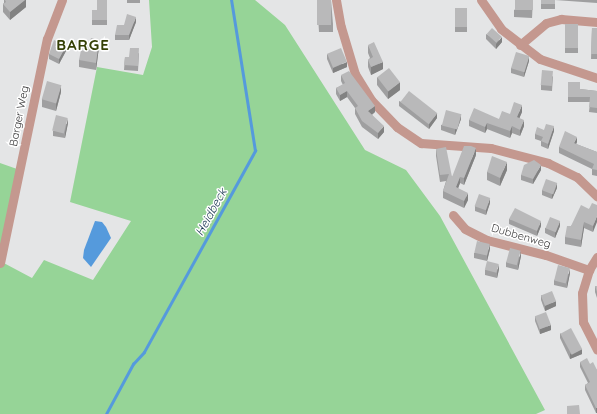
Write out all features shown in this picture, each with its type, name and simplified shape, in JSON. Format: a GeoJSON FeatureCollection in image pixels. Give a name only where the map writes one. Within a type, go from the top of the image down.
{"type":"FeatureCollection","features":[{"type":"Feature","properties":{"kind":"street","name":"Barger Weg"},"geometry":{"type":"LineString","coordinates":[[0,263],[47,39],[62,0]]}},
{"type":"Feature","properties":{"kind":"street"},"geometry":{"type":"LineString","coordinates":[[336,0],[341,27],[355,74],[371,100],[397,127],[421,144],[491,148],[548,163],[577,177],[597,196]]}},
{"type":"Feature","properties":{"kind":"street"},"geometry":{"type":"LineString","coordinates":[[481,0],[501,30],[540,59],[597,78]]}},
{"type":"Feature","properties":{"kind":"street"},"geometry":{"type":"LineString","coordinates":[[520,45],[546,23],[562,19],[597,22]]}},
{"type":"Feature","properties":{"kind":"street","name":"Dubbenweg"},"geometry":{"type":"LineString","coordinates":[[453,215],[465,229],[487,240],[546,255],[589,270]]}},
{"type":"Feature","properties":{"kind":"street"},"geometry":{"type":"LineString","coordinates":[[597,257],[589,270],[582,293],[583,322],[597,350]]}},
{"type":"Feature","properties":{"kind":"green space"},"geometry":{"type":"Polygon","coordinates":[[[149,0],[255,0],[285,25],[365,150],[406,170],[440,216],[545,410],[536,414],[0,414],[0,261],[32,278],[44,260],[93,280],[131,221],[70,202],[97,67],[143,75],[152,47],[149,0]]]}},
{"type":"Feature","properties":{"kind":"green space"},"geometry":{"type":"Polygon","coordinates":[[[0,163],[17,169],[0,257],[0,163]]]}},
{"type":"Feature","properties":{"kind":"water"},"geometry":{"type":"Polygon","coordinates":[[[95,221],[102,222],[111,238],[91,267],[83,258],[84,250],[95,221]]]}},
{"type":"Feature","properties":{"kind":"building"},"geometry":{"type":"Polygon","coordinates":[[[5,0],[25,0],[10,12],[3,4],[6,2],[5,0]]]}},
{"type":"Feature","properties":{"kind":"building"},"geometry":{"type":"Polygon","coordinates":[[[97,0],[107,0],[107,20],[92,20],[92,10],[97,10],[97,0]]]}},
{"type":"Feature","properties":{"kind":"building"},"geometry":{"type":"Polygon","coordinates":[[[317,0],[331,0],[331,25],[317,25],[317,0]]]}},
{"type":"Feature","properties":{"kind":"building"},"geometry":{"type":"Polygon","coordinates":[[[515,0],[533,0],[533,10],[515,10],[515,0]]]}},
{"type":"Feature","properties":{"kind":"building"},"geometry":{"type":"Polygon","coordinates":[[[541,0],[555,0],[555,4],[541,4],[541,0]]]}},
{"type":"Feature","properties":{"kind":"building"},"geometry":{"type":"Polygon","coordinates":[[[455,8],[467,8],[467,27],[455,27],[455,8]]]}},
{"type":"Feature","properties":{"kind":"building"},"geometry":{"type":"Polygon","coordinates":[[[127,14],[136,17],[129,35],[115,35],[117,25],[124,25],[127,14]]]}},
{"type":"Feature","properties":{"kind":"building"},"geometry":{"type":"Polygon","coordinates":[[[565,24],[578,24],[578,48],[565,48],[565,24]]]}},
{"type":"Feature","properties":{"kind":"building"},"geometry":{"type":"Polygon","coordinates":[[[492,28],[502,37],[496,43],[487,34],[492,28]]]}},
{"type":"Feature","properties":{"kind":"building"},"geometry":{"type":"Polygon","coordinates":[[[592,28],[597,28],[597,54],[591,54],[592,28]]]}},
{"type":"Feature","properties":{"kind":"building"},"geometry":{"type":"Polygon","coordinates":[[[91,38],[99,40],[96,63],[79,60],[81,50],[85,51],[91,38]]]}},
{"type":"Feature","properties":{"kind":"building"},"geometry":{"type":"Polygon","coordinates":[[[54,40],[66,46],[59,59],[49,54],[54,40]]]}},
{"type":"Feature","properties":{"kind":"building"},"geometry":{"type":"Polygon","coordinates":[[[374,42],[383,62],[371,67],[368,60],[373,57],[368,45],[374,42]]]}},
{"type":"Feature","properties":{"kind":"building"},"geometry":{"type":"Polygon","coordinates":[[[130,48],[139,48],[138,66],[124,65],[125,57],[129,57],[130,48]]]}},
{"type":"Feature","properties":{"kind":"building"},"geometry":{"type":"Polygon","coordinates":[[[341,48],[347,62],[333,68],[327,54],[341,48]]]}},
{"type":"Feature","properties":{"kind":"building"},"geometry":{"type":"Polygon","coordinates":[[[516,52],[529,56],[524,72],[511,68],[516,52]]]}},
{"type":"Feature","properties":{"kind":"building"},"geometry":{"type":"Polygon","coordinates":[[[389,68],[400,82],[388,91],[377,77],[389,68]]]}},
{"type":"Feature","properties":{"kind":"building"},"geometry":{"type":"Polygon","coordinates":[[[542,70],[553,71],[552,86],[541,85],[542,70]]]}},
{"type":"Feature","properties":{"kind":"building"},"geometry":{"type":"Polygon","coordinates":[[[349,71],[375,106],[368,111],[384,126],[378,133],[362,121],[355,108],[358,106],[347,91],[340,95],[336,88],[345,83],[341,75],[349,71]]]}},
{"type":"Feature","properties":{"kind":"building"},"geometry":{"type":"Polygon","coordinates":[[[47,81],[61,85],[56,103],[42,99],[47,81]]]}},
{"type":"Feature","properties":{"kind":"building"},"geometry":{"type":"Polygon","coordinates":[[[568,82],[580,82],[580,89],[597,91],[597,108],[589,107],[590,97],[568,97],[568,82]]]}},
{"type":"Feature","properties":{"kind":"building"},"geometry":{"type":"Polygon","coordinates":[[[409,91],[437,113],[429,124],[400,102],[409,91]]]}},
{"type":"Feature","properties":{"kind":"building"},"geometry":{"type":"Polygon","coordinates":[[[514,102],[522,105],[517,117],[524,120],[520,130],[512,126],[510,131],[487,123],[485,127],[469,120],[474,108],[499,119],[502,111],[510,114],[514,102]]]}},
{"type":"Feature","properties":{"kind":"building"},"geometry":{"type":"Polygon","coordinates":[[[446,110],[461,114],[457,130],[442,125],[446,110]]]}},
{"type":"Feature","properties":{"kind":"building"},"geometry":{"type":"Polygon","coordinates":[[[56,115],[68,118],[64,133],[52,131],[56,115]]]}},
{"type":"Feature","properties":{"kind":"building"},"geometry":{"type":"Polygon","coordinates":[[[546,124],[554,126],[548,144],[541,141],[543,137],[535,134],[537,127],[544,130],[546,124]]]}},
{"type":"Feature","properties":{"kind":"building"},"geometry":{"type":"Polygon","coordinates":[[[565,131],[577,137],[574,143],[597,152],[597,170],[592,169],[594,164],[559,147],[565,131]]]}},
{"type":"Feature","properties":{"kind":"building"},"geometry":{"type":"Polygon","coordinates":[[[464,146],[476,148],[464,178],[460,177],[456,187],[468,193],[464,201],[443,191],[449,174],[440,175],[436,149],[446,147],[452,177],[464,146]]]}},
{"type":"Feature","properties":{"kind":"building"},"geometry":{"type":"Polygon","coordinates":[[[492,156],[507,162],[500,178],[487,172],[492,156]]]}},
{"type":"Feature","properties":{"kind":"building"},"geometry":{"type":"Polygon","coordinates":[[[534,160],[541,165],[533,179],[521,175],[524,165],[534,160]]]}},
{"type":"Feature","properties":{"kind":"building"},"geometry":{"type":"Polygon","coordinates":[[[546,179],[557,183],[553,194],[542,190],[546,179]]]}},
{"type":"Feature","properties":{"kind":"building"},"geometry":{"type":"Polygon","coordinates":[[[479,194],[490,198],[486,210],[475,206],[479,194]]]}},
{"type":"Feature","properties":{"kind":"building"},"geometry":{"type":"Polygon","coordinates":[[[592,203],[597,205],[597,216],[593,226],[584,222],[581,240],[565,237],[567,226],[571,226],[581,205],[589,209],[592,203]]]}},
{"type":"Feature","properties":{"kind":"building"},"geometry":{"type":"Polygon","coordinates":[[[515,208],[541,221],[537,231],[509,219],[515,208]]]}},
{"type":"Feature","properties":{"kind":"building"},"geometry":{"type":"Polygon","coordinates":[[[550,217],[560,221],[556,232],[546,228],[550,217]]]}},
{"type":"Feature","properties":{"kind":"building"},"geometry":{"type":"Polygon","coordinates":[[[477,241],[490,244],[487,256],[474,253],[477,241]]]}},
{"type":"Feature","properties":{"kind":"building"},"geometry":{"type":"Polygon","coordinates":[[[510,248],[521,251],[517,265],[506,262],[510,248]]]}},
{"type":"Feature","properties":{"kind":"building"},"geometry":{"type":"Polygon","coordinates":[[[487,261],[499,264],[496,273],[485,270],[487,261]]]}},
{"type":"Feature","properties":{"kind":"building"},"geometry":{"type":"Polygon","coordinates":[[[558,265],[570,268],[566,283],[554,281],[558,265]]]}},
{"type":"Feature","properties":{"kind":"building"},"geometry":{"type":"Polygon","coordinates":[[[552,291],[556,301],[545,306],[541,295],[552,291]]]}},
{"type":"Feature","properties":{"kind":"building"},"geometry":{"type":"Polygon","coordinates":[[[546,312],[551,325],[540,329],[535,316],[546,312]]]}},
{"type":"Feature","properties":{"kind":"building"},"geometry":{"type":"Polygon","coordinates":[[[571,328],[582,349],[572,355],[560,334],[571,328]]]}},
{"type":"Feature","properties":{"kind":"building"},"geometry":{"type":"Polygon","coordinates":[[[587,358],[590,364],[593,362],[597,370],[597,408],[585,385],[590,382],[580,362],[587,358]]]}},
{"type":"Feature","properties":{"kind":"building"},"geometry":{"type":"Polygon","coordinates":[[[579,405],[580,414],[567,414],[567,406],[579,405]]]}},
{"type":"Feature","properties":{"kind":"waterway","name":"Heidbeck"},"geometry":{"type":"LineString","coordinates":[[106,414],[133,364],[144,352],[255,151],[231,0]]}},
{"type":"Feature","properties":{"kind":"district","name":"BARGE"},"geometry":{"type":"Point","coordinates":[83,45]}}]}
